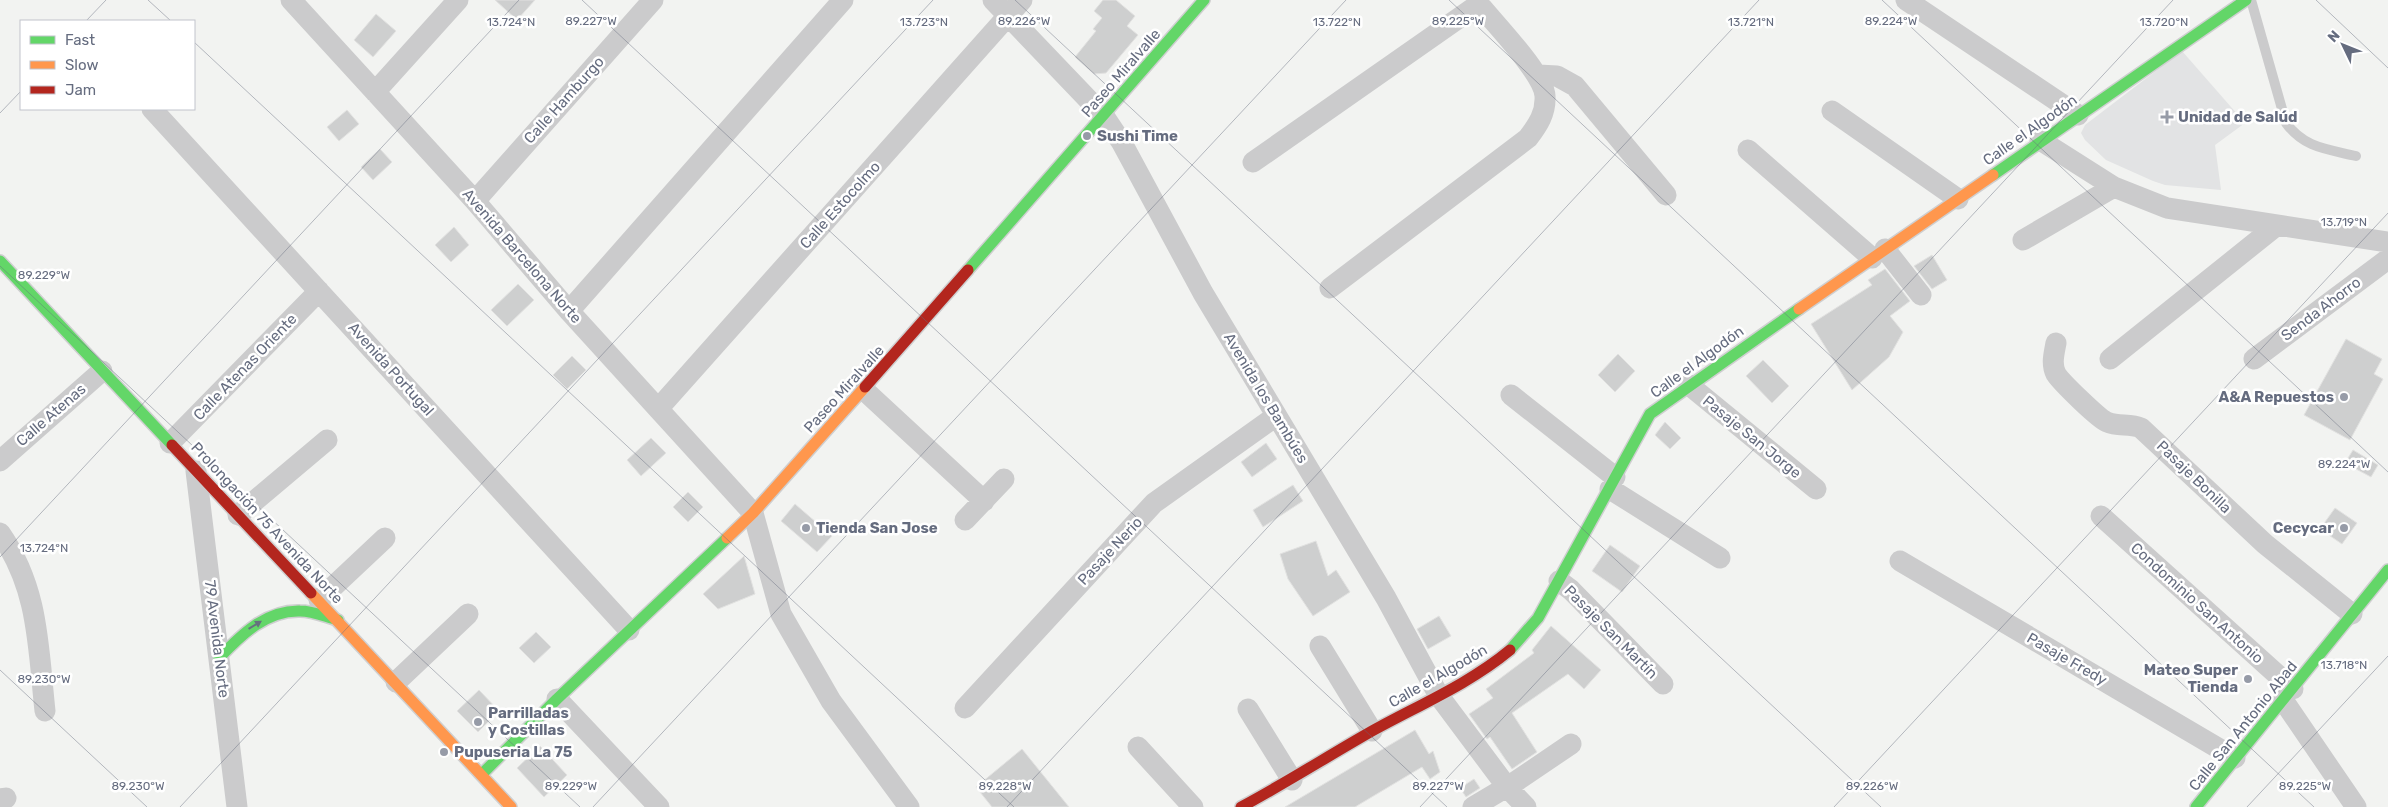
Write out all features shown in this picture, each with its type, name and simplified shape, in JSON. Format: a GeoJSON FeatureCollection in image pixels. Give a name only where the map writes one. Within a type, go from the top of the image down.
{"type":"FeatureCollection","features":[{"type":"Feature","properties":{"kind":"street","name":"Avenida Barcelona Norte"},"geometry":{"type":"LineString","coordinates":[[291,0],[475,201],[569,311],[753,513]]}},
{"type":"Feature","properties":{"kind":"street"},"geometry":{"type":"LineString","coordinates":[[375,92],[458,0]]}},
{"type":"Feature","properties":{"kind":"street","name":"Calle Hamburgo"},"geometry":{"type":"LineString","coordinates":[[475,201],[653,0]]}},
{"type":"Feature","properties":{"kind":"street"},"geometry":{"type":"LineString","coordinates":[[569,311],[843,0]]}},
{"type":"Feature","properties":{"kind":"street","name":"Avenida los Bambúes"},"geometry":{"type":"LineString","coordinates":[[993,0],[1015,7],[1104,116],[1122,143],[1203,293],[1386,598],[1439,696],[1507,787],[1526,807]]}},
{"type":"Feature","properties":{"kind":"street","name":"Paseo Miralvalle"},"geometry":{"type":"LineString","coordinates":[[482,774],[557,699],[753,513],[864,390],[1204,0]]}},
{"type":"Feature","properties":{"kind":"street"},"geometry":{"type":"LineString","coordinates":[[1906,0],[2078,115]]}},
{"type":"Feature","properties":{"kind":"street","name":"Calle el Algodón"},"geometry":{"type":"LineString","coordinates":[[1241,807],[1292,780],[1372,731],[1439,696],[1493,664],[1518,643],[1538,618],[1560,581],[1650,414],[1688,384],[2246,0]]}},
{"type":"Feature","properties":{"kind":"street"},"geometry":{"type":"LineString","coordinates":[[1252,162],[1479,2],[1538,75],[1545,94],[1544,110],[1538,125],[1528,138],[1330,288]]}},
{"type":"Feature","properties":{"kind":"street","name":"Calle Estocolmo"},"geometry":{"type":"LineString","coordinates":[[658,410],[1015,7]]}},
{"type":"Feature","properties":{"kind":"street"},"geometry":{"type":"LineString","coordinates":[[1538,75],[1557,76],[1575,86],[1666,195]]}},
{"type":"Feature","properties":{"kind":"street","name":"Avenida Portugal"},"geometry":{"type":"LineString","coordinates":[[153,110],[629,630]]}},
{"type":"Feature","properties":{"kind":"street"},"geometry":{"type":"LineString","coordinates":[[1832,111],[1958,199]]}},
{"type":"Feature","properties":{"kind":"street"},"geometry":{"type":"LineString","coordinates":[[2040,140],[2114,187],[2167,208],[2388,242]]}},
{"type":"Feature","properties":{"kind":"street"},"geometry":{"type":"LineString","coordinates":[[1748,150],[1879,253],[1921,296]]}},
{"type":"Feature","properties":{"kind":"street"},"geometry":{"type":"LineString","coordinates":[[2023,240],[2114,187]]}},
{"type":"Feature","properties":{"kind":"street"},"geometry":{"type":"LineString","coordinates":[[2110,359],[2276,226]]}},
{"type":"Feature","properties":{"kind":"street","name":"Senda Ahorro"},"geometry":{"type":"LineString","coordinates":[[2254,359],[2388,259]]}},
{"type":"Feature","properties":{"kind":"street","name":"Prolongación 75 Avenida Norte"},"geometry":{"type":"LineString","coordinates":[[0,261],[511,807]]}},
{"type":"Feature","properties":{"kind":"street","name":"Calle Atenas Oriente"},"geometry":{"type":"LineString","coordinates":[[170,443],[319,291]]}},
{"type":"Feature","properties":{"kind":"street","name":"Pasaje Bonilla"},"geometry":{"type":"LineString","coordinates":[[2056,343],[2052,361],[2056,374],[2099,418],[2116,425],[2132,424],[2141,428],[2265,544],[2352,614]]}},
{"type":"Feature","properties":{"kind":"street","name":"Calle Atenas"},"geometry":{"type":"LineString","coordinates":[[0,460],[102,371]]}},
{"type":"Feature","properties":{"kind":"street","name":"Pasaje San Jorge"},"geometry":{"type":"LineString","coordinates":[[1688,384],[1816,489]]}},
{"type":"Feature","properties":{"kind":"street"},"geometry":{"type":"LineString","coordinates":[[864,390],[984,501]]}},
{"type":"Feature","properties":{"kind":"street"},"geometry":{"type":"LineString","coordinates":[[1511,395],[1613,483],[1720,558]]}},
{"type":"Feature","properties":{"kind":"street","name":"Pasaje Nerio"},"geometry":{"type":"LineString","coordinates":[[965,708],[1154,503],[1276,416]]}},
{"type":"Feature","properties":{"kind":"street"},"geometry":{"type":"LineString","coordinates":[[238,515],[327,440]]}},
{"type":"Feature","properties":{"kind":"street","name":"79 Avenida Norte"},"geometry":{"type":"LineString","coordinates":[[196,471],[237,807]]}},
{"type":"Feature","properties":{"kind":"street"},"geometry":{"type":"LineString","coordinates":[[965,520],[1004,479]]}},
{"type":"Feature","properties":{"kind":"street"},"geometry":{"type":"LineString","coordinates":[[753,513],[781,614],[831,701],[909,807]]}},
{"type":"Feature","properties":{"kind":"street","name":"Condominio San Antonio"},"geometry":{"type":"LineString","coordinates":[[2101,516],[2288,694],[2356,807]]}},
{"type":"Feature","properties":{"kind":"street"},"geometry":{"type":"LineString","coordinates":[[0,533],[10,548],[25,579],[34,607],[45,711]]}},
{"type":"Feature","properties":{"kind":"street"},"geometry":{"type":"LineString","coordinates":[[319,600],[385,538]]}},
{"type":"Feature","properties":{"kind":"street","name":"Pasaje Fredy"},"geometry":{"type":"LineString","coordinates":[[1900,561],[2235,758]]}},
{"type":"Feature","properties":{"kind":"street","name":"Calle San Antonio Abad"},"geometry":{"type":"LineString","coordinates":[[2196,807],[2388,570]]}},
{"type":"Feature","properties":{"kind":"street","name":"Pasaje San Martín"},"geometry":{"type":"LineString","coordinates":[[1560,581],[1663,684]]}},
{"type":"Feature","properties":{"kind":"street"},"geometry":{"type":"LineString","coordinates":[[219,658],[243,632],[268,617],[300,611],[338,620]]}},
{"type":"Feature","properties":{"kind":"street"},"geometry":{"type":"LineString","coordinates":[[396,682],[468,614]]}},
{"type":"Feature","properties":{"kind":"street"},"geometry":{"type":"LineString","coordinates":[[1320,646],[1372,731]]}},
{"type":"Feature","properties":{"kind":"street"},"geometry":{"type":"LineString","coordinates":[[557,699],[659,807]]}},
{"type":"Feature","properties":{"kind":"street"},"geometry":{"type":"LineString","coordinates":[[1248,709],[1292,780]]}},
{"type":"Feature","properties":{"kind":"street"},"geometry":{"type":"LineString","coordinates":[[1472,807],[1507,787],[1571,744]]}},
{"type":"Feature","properties":{"kind":"street"},"geometry":{"type":"LineString","coordinates":[[1138,747],[1193,807]]}},
{"type":"Feature","properties":{"kind":"lane"},"geometry":{"type":"LineString","coordinates":[[2251,0],[2286,123],[2295,135],[2306,143],[2356,156]]}},
{"type":"Feature","properties":{"kind":"shaded area","name":"Unidad de Salúd"},"geometry":{"type":"Polygon","coordinates":[[[2182,51],[2245,123],[2215,145],[2221,190],[2165,185],[2153,181],[2106,160],[2085,140],[2081,133],[2085,125],[2182,51]]]}},
{"type":"Feature","properties":{"kind":"building"},"geometry":{"type":"Polygon","coordinates":[[[495,0],[535,0],[517,20],[495,0]]]}},
{"type":"Feature","properties":{"kind":"building"},"geometry":{"type":"Polygon","coordinates":[[[1103,0],[1116,0],[1135,16],[1127,26],[1138,35],[1106,73],[1094,74],[1075,57],[1096,31],[1093,29],[1102,18],[1094,11],[1103,0]]]}},
{"type":"Feature","properties":{"kind":"building"},"geometry":{"type":"Polygon","coordinates":[[[376,14],[396,31],[373,57],[354,40],[376,14]]]}},
{"type":"Feature","properties":{"kind":"building"},"geometry":{"type":"Polygon","coordinates":[[[347,110],[359,124],[339,141],[327,127],[347,110]]]}},
{"type":"Feature","properties":{"kind":"building"},"geometry":{"type":"Polygon","coordinates":[[[380,149],[392,162],[373,180],[361,167],[380,149]]]}},
{"type":"Feature","properties":{"kind":"building"},"geometry":{"type":"Polygon","coordinates":[[[454,227],[469,245],[451,262],[435,245],[454,227]]]}},
{"type":"Feature","properties":{"kind":"building"},"geometry":{"type":"Polygon","coordinates":[[[1932,255],[1947,280],[1932,289],[1914,266],[1932,255]]]}},
{"type":"Feature","properties":{"kind":"building"},"geometry":{"type":"Polygon","coordinates":[[[1885,269],[1910,301],[1890,316],[1903,332],[1889,357],[1852,390],[1811,324],[1872,285],[1868,280],[1885,269]]]}},
{"type":"Feature","properties":{"kind":"building"},"geometry":{"type":"Polygon","coordinates":[[[518,284],[534,300],[507,326],[491,310],[518,284]]]}},
{"type":"Feature","properties":{"kind":"building","name":"A&A Repuestos"},"geometry":{"type":"Polygon","coordinates":[[[2346,339],[2382,359],[2374,374],[2383,379],[2350,440],[2304,415],[2346,339]]]}},
{"type":"Feature","properties":{"kind":"building"},"geometry":{"type":"Polygon","coordinates":[[[1618,354],[1635,371],[1615,392],[1598,375],[1618,354]]]}},
{"type":"Feature","properties":{"kind":"building"},"geometry":{"type":"Polygon","coordinates":[[[572,356],[586,370],[567,389],[553,375],[572,356]]]}},
{"type":"Feature","properties":{"kind":"building"},"geometry":{"type":"Polygon","coordinates":[[[1763,360],[1789,386],[1772,403],[1746,376],[1763,360]]]}},
{"type":"Feature","properties":{"kind":"building"},"geometry":{"type":"Polygon","coordinates":[[[1665,422],[1681,438],[1670,449],[1655,435],[1665,422]]]}},
{"type":"Feature","properties":{"kind":"building"},"geometry":{"type":"Polygon","coordinates":[[[651,438],[666,453],[641,476],[627,460],[651,438]]]}},
{"type":"Feature","properties":{"kind":"building"},"geometry":{"type":"Polygon","coordinates":[[[1266,443],[1277,459],[1252,477],[1241,462],[1266,443]]]}},
{"type":"Feature","properties":{"kind":"building"},"geometry":{"type":"Polygon","coordinates":[[[2353,450],[2378,465],[2371,477],[2345,463],[2353,450]]]}},
{"type":"Feature","properties":{"kind":"building"},"geometry":{"type":"Polygon","coordinates":[[[1293,485],[1303,501],[1263,527],[1253,510],[1293,485]]]}},
{"type":"Feature","properties":{"kind":"building"},"geometry":{"type":"Polygon","coordinates":[[[688,492],[703,507],[688,522],[673,507],[688,492]]]}},
{"type":"Feature","properties":{"kind":"building","name":"Tienda San Jose"},"geometry":{"type":"Polygon","coordinates":[[[795,504],[832,536],[817,552],[781,521],[795,504]]]}},
{"type":"Feature","properties":{"kind":"building"},"geometry":{"type":"Polygon","coordinates":[[[2335,508],[2357,523],[2342,544],[2320,529],[2335,508]]]}},
{"type":"Feature","properties":{"kind":"building"},"geometry":{"type":"Polygon","coordinates":[[[1316,541],[1328,576],[1336,570],[1350,592],[1313,616],[1288,579],[1280,554],[1316,541]]]}},
{"type":"Feature","properties":{"kind":"building"},"geometry":{"type":"Polygon","coordinates":[[[1610,545],[1640,566],[1622,592],[1592,571],[1610,545]]]}},
{"type":"Feature","properties":{"kind":"building"},"geometry":{"type":"Polygon","coordinates":[[[744,556],[755,594],[718,609],[703,594],[744,556]]]}},
{"type":"Feature","properties":{"kind":"building"},"geometry":{"type":"Polygon","coordinates":[[[1439,616],[1451,636],[1428,649],[1417,629],[1439,616]]]}},
{"type":"Feature","properties":{"kind":"building"},"geometry":{"type":"Polygon","coordinates":[[[1551,626],[1601,670],[1584,689],[1568,674],[1512,713],[1537,752],[1512,769],[1490,737],[1487,739],[1469,714],[1493,698],[1486,689],[1534,653],[1532,650],[1551,626]]]}},
{"type":"Feature","properties":{"kind":"building"},"geometry":{"type":"Polygon","coordinates":[[[536,632],[551,647],[534,663],[519,648],[536,632]]]}},
{"type":"Feature","properties":{"kind":"building","name":"Parrilladas y Costillas"},"geometry":{"type":"Polygon","coordinates":[[[479,690],[499,711],[478,732],[457,711],[479,690]]]}},
{"type":"Feature","properties":{"kind":"building"},"geometry":{"type":"Polygon","coordinates":[[[1415,730],[1429,754],[1433,751],[1440,772],[1430,779],[1422,767],[1355,807],[1285,807],[1415,730]]]}},
{"type":"Feature","properties":{"kind":"building"},"geometry":{"type":"Polygon","coordinates":[[[540,746],[567,775],[544,797],[517,768],[540,746]]]}},
{"type":"Feature","properties":{"kind":"building"},"geometry":{"type":"Polygon","coordinates":[[[1022,749],[1069,807],[992,807],[976,787],[1022,749]]]}},
{"type":"Feature","properties":{"kind":"building"},"geometry":{"type":"Polygon","coordinates":[[[1474,779],[1480,788],[1466,797],[1460,788],[1474,779]]]}},
{"type":"Feature","properties":{"kind":"traffic: fast"},"geometry":{"type":"LineString","coordinates":[[968,270],[1204,0]]}},
{"type":"Feature","properties":{"kind":"traffic: fast"},"geometry":{"type":"LineString","coordinates":[[1993,175],[2246,0]]}},
{"type":"Feature","properties":{"kind":"traffic: fast"},"geometry":{"type":"LineString","coordinates":[[0,261],[172,445]]}},
{"type":"Feature","properties":{"kind":"traffic: fast"},"geometry":{"type":"LineString","coordinates":[[1510,650],[1538,618],[1650,414],[1799,309]]}},
{"type":"Feature","properties":{"kind":"traffic: fast"},"geometry":{"type":"LineString","coordinates":[[482,774],[557,699],[727,538]]}},
{"type":"Feature","properties":{"kind":"traffic: fast"},"geometry":{"type":"LineString","coordinates":[[2196,807],[2388,570]]}},
{"type":"Feature","properties":{"kind":"traffic: fast"},"geometry":{"type":"LineString","coordinates":[[219,658],[245,633],[265,619],[276,615],[305,611],[338,620]]}},
{"type":"Feature","properties":{"kind":"traffic: slow"},"geometry":{"type":"LineString","coordinates":[[1799,309],[1993,175]]}},
{"type":"Feature","properties":{"kind":"traffic: slow"},"geometry":{"type":"LineString","coordinates":[[727,538],[753,513],[865,387]]}},
{"type":"Feature","properties":{"kind":"traffic: slow"},"geometry":{"type":"LineString","coordinates":[[311,593],[511,807]]}},
{"type":"Feature","properties":{"kind":"traffic: jam"},"geometry":{"type":"LineString","coordinates":[[865,387],[968,270]]}},
{"type":"Feature","properties":{"kind":"traffic: jam"},"geometry":{"type":"LineString","coordinates":[[172,445],[311,593]]}},
{"type":"Feature","properties":{"kind":"traffic: jam"},"geometry":{"type":"LineString","coordinates":[[1241,807],[1372,731],[1461,684],[1510,650]]}},
{"type":"Feature","properties":{"kind":"place","name":"Unidad de Salúd"},"geometry":{"type":"Point","coordinates":[2167,117]}},
{"type":"Feature","properties":{"kind":"place","name":"Sushi Time"},"geometry":{"type":"Point","coordinates":[1087,136]}},
{"type":"Feature","properties":{"kind":"place","name":"A&A Repuestos"},"geometry":{"type":"Point","coordinates":[2344,397]}},
{"type":"Feature","properties":{"kind":"place","name":"Tienda San Jose"},"geometry":{"type":"Point","coordinates":[806,528]}},
{"type":"Feature","properties":{"kind":"place","name":"Cecycar"},"geometry":{"type":"Point","coordinates":[2344,528]}},
{"type":"Feature","properties":{"kind":"place","name":"Mateo Super Tienda"},"geometry":{"type":"Point","coordinates":[2248,679]}},
{"type":"Feature","properties":{"kind":"place","name":"Parrilladas y Costillas"},"geometry":{"type":"Point","coordinates":[478,722]}},
{"type":"Feature","properties":{"kind":"place","name":"Pupuseria La 75"},"geometry":{"type":"Point","coordinates":[444,752]}}]}
